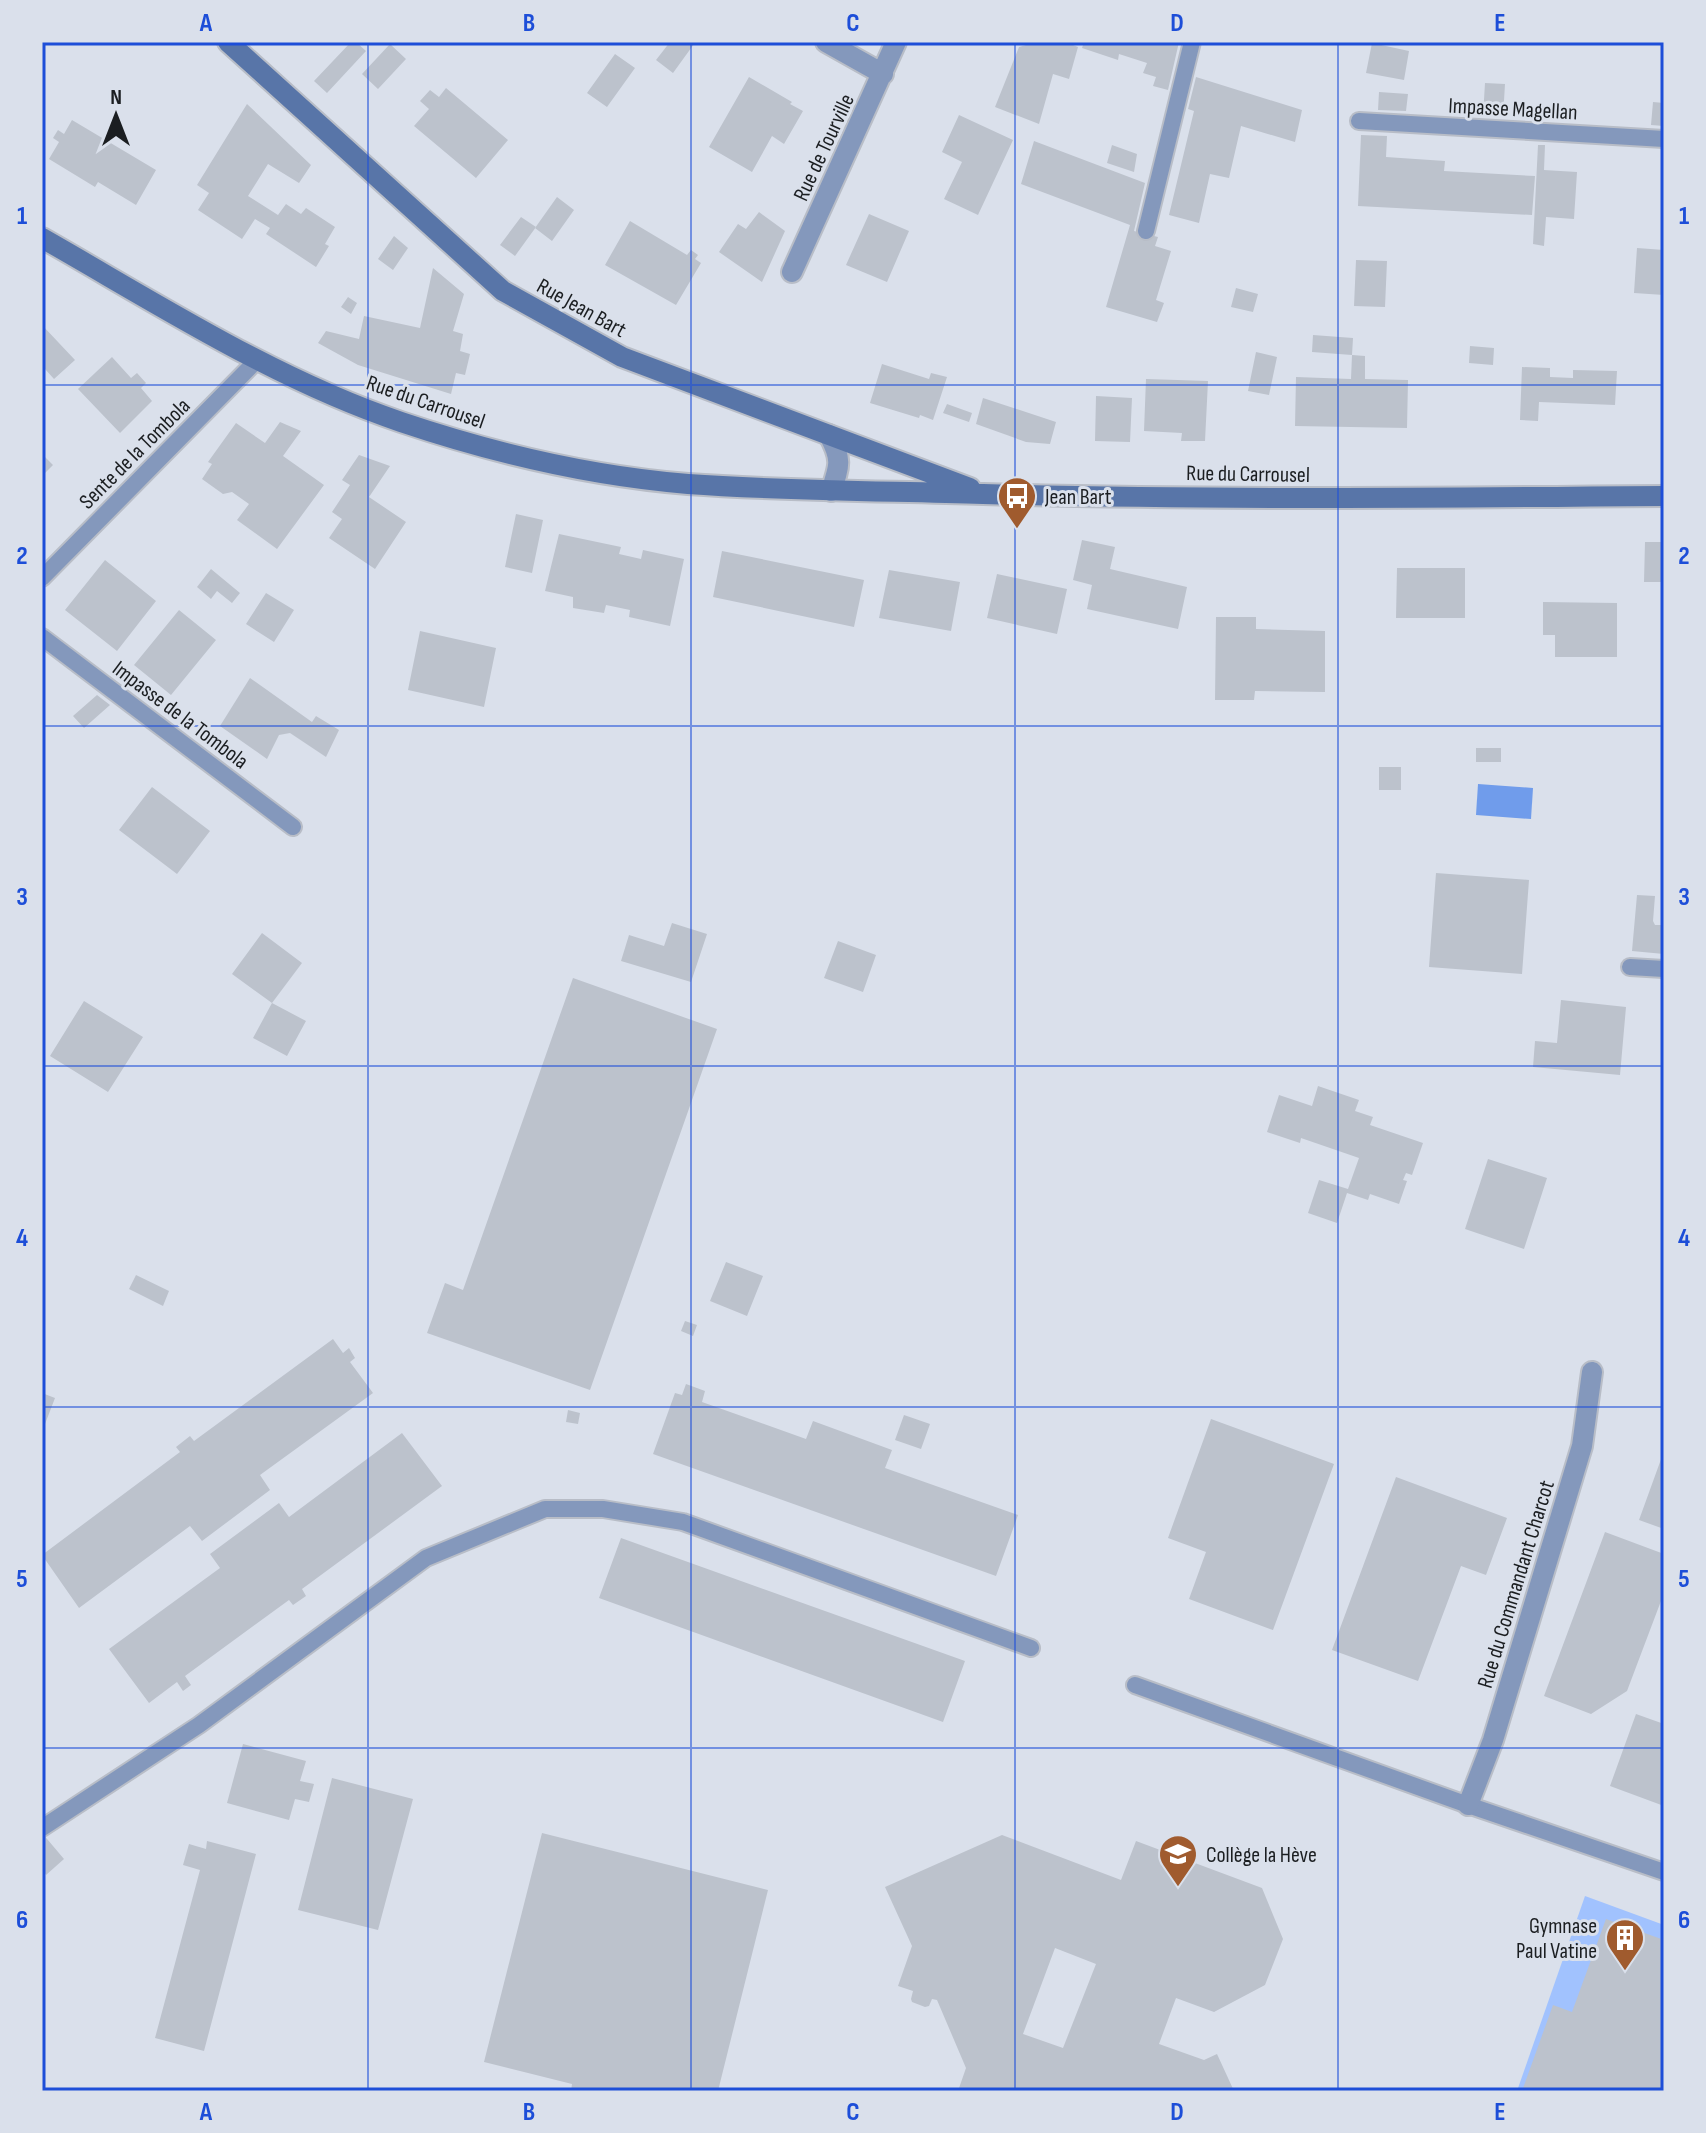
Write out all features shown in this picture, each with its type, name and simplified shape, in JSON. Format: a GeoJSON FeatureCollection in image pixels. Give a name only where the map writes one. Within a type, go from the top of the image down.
{"type":"FeatureCollection","features":[{"type":"Feature","properties":{"kind":"street","name":"Rue Jean Bart"},"geometry":{"type":"LineString","coordinates":[[228,42],[503,291],[622,357],[985,494]]}},
{"type":"Feature","properties":{"kind":"street"},"geometry":{"type":"LineString","coordinates":[[826,42],[883,74]]}},
{"type":"Feature","properties":{"kind":"street","name":"Rue de Tourville"},"geometry":{"type":"LineString","coordinates":[[792,272],[896,42]]}},
{"type":"Feature","properties":{"kind":"street","name":"Rue du Carrousel"},"geometry":{"type":"LineString","coordinates":[[42,238],[258,359],[398,421],[525,458],[685,483],[831,491],[1382,498],[1664,496]]}},
{"type":"Feature","properties":{"kind":"street"},"geometry":{"type":"LineString","coordinates":[[829,435],[839,453],[839,467],[831,491]]}},
{"type":"Feature","properties":{"kind":"street","name":"Rue du Commandant Charcot"},"geometry":{"type":"LineString","coordinates":[[1468,1805],[1493,1740],[1582,1446],[1592,1372]]}},
{"type":"Feature","properties":{"kind":"lane"},"geometry":{"type":"LineString","coordinates":[[1146,231],[1192,42]]}},
{"type":"Feature","properties":{"kind":"lane","name":"Impasse Magellan"},"geometry":{"type":"LineString","coordinates":[[1359,121],[1664,139]]}},
{"type":"Feature","properties":{"kind":"lane","name":"Sente de la Tombola"},"geometry":{"type":"LineString","coordinates":[[42,578],[258,359]]}},
{"type":"Feature","properties":{"kind":"lane","name":"Impasse de la Tombola"},"geometry":{"type":"LineString","coordinates":[[42,637],[293,827]]}},
{"type":"Feature","properties":{"kind":"lane"},"geometry":{"type":"LineString","coordinates":[[1630,967],[1664,969]]}},
{"type":"Feature","properties":{"kind":"lane"},"geometry":{"type":"LineString","coordinates":[[42,1828],[199,1725],[426,1558],[545,1509],[603,1509],[683,1522],[1031,1648]]}},
{"type":"Feature","properties":{"kind":"lane"},"geometry":{"type":"LineString","coordinates":[[1135,1685],[1664,1872]]}},
{"type":"Feature","properties":{"kind":"shaded area"},"geometry":{"type":"Polygon","coordinates":[[[1478,784],[1533,788],[1531,819],[1476,815],[1478,784]]]}},
{"type":"Feature","properties":{"kind":"shaded area","name":"Gymnase Paul Vatine"},"geometry":{"type":"Polygon","coordinates":[[[1585,1896],[1664,1925],[1664,2091],[1517,2091],[1585,1896]]]}},
{"type":"Feature","properties":{"kind":"building"},"geometry":{"type":"Polygon","coordinates":[[[351,42],[356,42],[366,51],[327,93],[314,81],[351,42]]]}},
{"type":"Feature","properties":{"kind":"building"},"geometry":{"type":"Polygon","coordinates":[[[670,42],[694,44],[673,73],[656,60],[670,42]]]}},
{"type":"Feature","properties":{"kind":"building"},"geometry":{"type":"Polygon","coordinates":[[[1037,42],[1073,42],[1078,47],[1069,79],[1053,74],[1039,124],[995,107],[1019,47],[1037,42]]]}},
{"type":"Feature","properties":{"kind":"building"},"geometry":{"type":"Polygon","coordinates":[[[1084,42],[1179,42],[1168,90],[1153,86],[1156,77],[1143,73],[1147,63],[1119,54],[1118,60],[1082,48],[1084,42]]]}},
{"type":"Feature","properties":{"kind":"building"},"geometry":{"type":"Polygon","coordinates":[[[1372,43],[1409,51],[1404,80],[1366,73],[1372,43]]]}},
{"type":"Feature","properties":{"kind":"building"},"geometry":{"type":"Polygon","coordinates":[[[390,44],[406,59],[378,89],[362,74],[390,44]]]}},
{"type":"Feature","properties":{"kind":"building"},"geometry":{"type":"Polygon","coordinates":[[[615,54],[635,68],[607,107],[587,93],[615,54]]]}},
{"type":"Feature","properties":{"kind":"building"},"geometry":{"type":"Polygon","coordinates":[[[749,77],[803,111],[784,144],[772,136],[752,172],[709,147],[749,77]]]}},
{"type":"Feature","properties":{"kind":"building"},"geometry":{"type":"Polygon","coordinates":[[[1196,77],[1302,110],[1295,142],[1241,126],[1229,178],[1210,174],[1199,223],[1169,215],[1194,111],[1188,109],[1196,77]]]}},
{"type":"Feature","properties":{"kind":"building"},"geometry":{"type":"Polygon","coordinates":[[[1485,83],[1505,84],[1503,117],[1483,116],[1485,83]]]}},
{"type":"Feature","properties":{"kind":"building"},"geometry":{"type":"Polygon","coordinates":[[[446,88],[508,140],[476,178],[414,126],[429,109],[420,101],[430,90],[439,97],[446,88]]]}},
{"type":"Feature","properties":{"kind":"building"},"geometry":{"type":"Polygon","coordinates":[[[1379,92],[1408,94],[1406,111],[1378,110],[1379,92]]]}},
{"type":"Feature","properties":{"kind":"building"},"geometry":{"type":"Polygon","coordinates":[[[1653,102],[1664,103],[1664,126],[1651,125],[1653,102]]]}},
{"type":"Feature","properties":{"kind":"building"},"geometry":{"type":"Polygon","coordinates":[[[247,104],[311,165],[299,183],[268,164],[248,196],[278,215],[286,204],[301,214],[306,208],[335,227],[325,244],[329,246],[316,267],[266,234],[270,228],[255,219],[242,239],[198,210],[209,193],[197,185],[247,104]]]}},
{"type":"Feature","properties":{"kind":"building"},"geometry":{"type":"Polygon","coordinates":[[[959,115],[1013,140],[978,215],[944,199],[962,162],[942,152],[959,115]]]}},
{"type":"Feature","properties":{"kind":"building"},"geometry":{"type":"Polygon","coordinates":[[[72,120],[156,170],[136,205],[98,182],[95,187],[49,159],[59,142],[53,138],[58,130],[64,134],[72,120]]]}},
{"type":"Feature","properties":{"kind":"building"},"geometry":{"type":"Polygon","coordinates":[[[1361,135],[1387,136],[1386,157],[1445,161],[1444,171],[1535,176],[1532,215],[1358,206],[1361,135]]]}},
{"type":"Feature","properties":{"kind":"building"},"geometry":{"type":"Polygon","coordinates":[[[1034,141],[1145,183],[1134,231],[1158,237],[1155,246],[1171,251],[1156,300],[1164,303],[1157,322],[1106,307],[1130,225],[1021,184],[1034,141]]]}},
{"type":"Feature","properties":{"kind":"building"},"geometry":{"type":"Polygon","coordinates":[[[1112,145],[1137,154],[1134,172],[1107,163],[1112,145]]]}},
{"type":"Feature","properties":{"kind":"building"},"geometry":{"type":"Polygon","coordinates":[[[1538,145],[1545,145],[1544,170],[1577,172],[1574,219],[1546,217],[1544,246],[1533,244],[1538,145]]]}},
{"type":"Feature","properties":{"kind":"building"},"geometry":{"type":"Polygon","coordinates":[[[557,197],[574,210],[552,241],[535,228],[557,197]]]}},
{"type":"Feature","properties":{"kind":"building"},"geometry":{"type":"Polygon","coordinates":[[[759,212],[785,231],[762,282],[719,252],[738,224],[746,229],[759,212]]]}},
{"type":"Feature","properties":{"kind":"building"},"geometry":{"type":"Polygon","coordinates":[[[869,214],[909,231],[887,282],[846,265],[869,214]]]}},
{"type":"Feature","properties":{"kind":"building"},"geometry":{"type":"Polygon","coordinates":[[[521,217],[536,227],[515,256],[500,245],[521,217]]]}},
{"type":"Feature","properties":{"kind":"building"},"geometry":{"type":"Polygon","coordinates":[[[630,221],[687,255],[691,250],[698,255],[695,259],[701,263],[676,305],[605,265],[630,221]]]}},
{"type":"Feature","properties":{"kind":"building"},"geometry":{"type":"Polygon","coordinates":[[[394,236],[408,248],[393,270],[378,259],[394,236]]]}},
{"type":"Feature","properties":{"kind":"building"},"geometry":{"type":"Polygon","coordinates":[[[1637,248],[1664,250],[1664,295],[1634,293],[1637,248]]]}},
{"type":"Feature","properties":{"kind":"building"},"geometry":{"type":"Polygon","coordinates":[[[1356,260],[1387,261],[1385,307],[1354,306],[1356,260]]]}},
{"type":"Feature","properties":{"kind":"building"},"geometry":{"type":"Polygon","coordinates":[[[433,268],[464,294],[453,331],[463,334],[460,351],[470,354],[465,375],[456,373],[451,394],[358,365],[318,343],[326,331],[359,339],[364,316],[420,328],[433,268]]]}},
{"type":"Feature","properties":{"kind":"building"},"geometry":{"type":"Polygon","coordinates":[[[1236,288],[1258,294],[1253,312],[1231,307],[1236,288]]]}},
{"type":"Feature","properties":{"kind":"building"},"geometry":{"type":"Polygon","coordinates":[[[348,297],[357,303],[351,314],[341,307],[348,297]]]}},
{"type":"Feature","properties":{"kind":"building"},"geometry":{"type":"Polygon","coordinates":[[[42,325],[75,360],[54,379],[45,369],[42,373],[42,325]]]}},
{"type":"Feature","properties":{"kind":"building"},"geometry":{"type":"Polygon","coordinates":[[[1313,335],[1353,338],[1352,355],[1312,352],[1313,335]]]}},
{"type":"Feature","properties":{"kind":"building"},"geometry":{"type":"Polygon","coordinates":[[[1470,346],[1494,348],[1493,365],[1469,363],[1470,346]]]}},
{"type":"Feature","properties":{"kind":"building"},"geometry":{"type":"Polygon","coordinates":[[[1256,352],[1277,357],[1269,395],[1248,391],[1256,352]]]}},
{"type":"Feature","properties":{"kind":"building"},"geometry":{"type":"Polygon","coordinates":[[[1352,355],[1365,356],[1365,379],[1408,380],[1407,428],[1295,426],[1296,377],[1351,379],[1352,355]]]}},
{"type":"Feature","properties":{"kind":"building"},"geometry":{"type":"Polygon","coordinates":[[[112,357],[131,378],[137,373],[146,383],[141,388],[152,401],[120,433],[78,389],[112,357]]]}},
{"type":"Feature","properties":{"kind":"building"},"geometry":{"type":"Polygon","coordinates":[[[882,364],[929,379],[931,373],[947,377],[933,420],[870,403],[882,364]]]}},
{"type":"Feature","properties":{"kind":"building"},"geometry":{"type":"Polygon","coordinates":[[[1522,367],[1550,368],[1550,377],[1573,378],[1573,370],[1617,371],[1615,405],[1539,402],[1538,421],[1520,420],[1522,367]]]}},
{"type":"Feature","properties":{"kind":"building"},"geometry":{"type":"Polygon","coordinates":[[[1146,379],[1208,381],[1205,441],[1181,441],[1182,433],[1144,431],[1146,379]]]}},
{"type":"Feature","properties":{"kind":"building"},"geometry":{"type":"Polygon","coordinates":[[[1096,396],[1132,398],[1130,442],[1095,441],[1096,396]]]}},
{"type":"Feature","properties":{"kind":"building"},"geometry":{"type":"Polygon","coordinates":[[[983,398],[1056,422],[1050,444],[1026,442],[976,424],[983,398]]]}},
{"type":"Feature","properties":{"kind":"building"},"geometry":{"type":"Polygon","coordinates":[[[947,404],[972,413],[969,422],[943,413],[947,404]]]}},
{"type":"Feature","properties":{"kind":"building"},"geometry":{"type":"Polygon","coordinates":[[[280,422],[301,431],[283,456],[324,485],[277,549],[237,520],[249,504],[232,492],[223,494],[202,479],[212,464],[208,462],[236,423],[265,443],[280,422]]]}},
{"type":"Feature","properties":{"kind":"building"},"geometry":{"type":"Polygon","coordinates":[[[42,454],[53,465],[42,476],[42,454]]]}},
{"type":"Feature","properties":{"kind":"building"},"geometry":{"type":"Polygon","coordinates":[[[359,455],[390,466],[369,497],[406,522],[375,569],[329,538],[342,519],[332,512],[350,485],[342,480],[359,455]]]}},
{"type":"Feature","properties":{"kind":"building"},"geometry":{"type":"Polygon","coordinates":[[[516,514],[543,520],[532,573],[505,567],[516,514]]]}},
{"type":"Feature","properties":{"kind":"building"},"geometry":{"type":"Polygon","coordinates":[[[559,534],[621,547],[619,554],[641,559],[643,550],[684,559],[670,626],[629,617],[630,610],[606,605],[604,613],[573,608],[573,597],[545,591],[559,534]]]}},
{"type":"Feature","properties":{"kind":"building"},"geometry":{"type":"Polygon","coordinates":[[[1082,540],[1115,547],[1110,569],[1187,587],[1178,629],[1087,609],[1092,585],[1073,580],[1082,540]]]}},
{"type":"Feature","properties":{"kind":"building"},"geometry":{"type":"Polygon","coordinates":[[[1645,542],[1664,542],[1664,582],[1644,582],[1645,542]]]}},
{"type":"Feature","properties":{"kind":"building"},"geometry":{"type":"Polygon","coordinates":[[[722,551],[864,580],[854,627],[713,597],[722,551]]]}},
{"type":"Feature","properties":{"kind":"building"},"geometry":{"type":"Polygon","coordinates":[[[105,560],[156,601],[117,651],[65,610],[105,560]]]}},
{"type":"Feature","properties":{"kind":"building"},"geometry":{"type":"Polygon","coordinates":[[[1397,568],[1465,568],[1465,618],[1396,618],[1397,568]]]}},
{"type":"Feature","properties":{"kind":"building"},"geometry":{"type":"Polygon","coordinates":[[[211,569],[240,593],[232,603],[217,591],[211,599],[197,587],[211,569]]]}},
{"type":"Feature","properties":{"kind":"building"},"geometry":{"type":"Polygon","coordinates":[[[889,570],[960,582],[951,631],[879,618],[889,570]]]}},
{"type":"Feature","properties":{"kind":"building"},"geometry":{"type":"Polygon","coordinates":[[[997,574],[1067,589],[1057,634],[987,618],[997,574]]]}},
{"type":"Feature","properties":{"kind":"building"},"geometry":{"type":"Polygon","coordinates":[[[266,593],[294,610],[274,642],[246,624],[266,593]]]}},
{"type":"Feature","properties":{"kind":"building"},"geometry":{"type":"Polygon","coordinates":[[[1543,602],[1617,603],[1617,657],[1555,657],[1555,635],[1543,635],[1543,602]]]}},
{"type":"Feature","properties":{"kind":"building"},"geometry":{"type":"Polygon","coordinates":[[[179,610],[216,640],[171,695],[134,665],[179,610]]]}},
{"type":"Feature","properties":{"kind":"building"},"geometry":{"type":"Polygon","coordinates":[[[1216,617],[1256,617],[1256,629],[1325,631],[1325,692],[1255,691],[1254,700],[1215,700],[1216,617]]]}},
{"type":"Feature","properties":{"kind":"building"},"geometry":{"type":"Polygon","coordinates":[[[420,631],[496,648],[484,707],[408,690],[420,631]]]}},
{"type":"Feature","properties":{"kind":"building"},"geometry":{"type":"Polygon","coordinates":[[[250,678],[312,722],[316,716],[339,730],[326,757],[290,733],[279,735],[267,759],[220,726],[250,678]]]}},
{"type":"Feature","properties":{"kind":"building"},"geometry":{"type":"Polygon","coordinates":[[[97,695],[110,705],[84,728],[73,716],[97,695]]]}},
{"type":"Feature","properties":{"kind":"building"},"geometry":{"type":"Polygon","coordinates":[[[1476,748],[1501,748],[1501,762],[1476,762],[1476,748]]]}},
{"type":"Feature","properties":{"kind":"building"},"geometry":{"type":"Polygon","coordinates":[[[1379,767],[1401,767],[1401,790],[1379,790],[1379,767]]]}},
{"type":"Feature","properties":{"kind":"building"},"geometry":{"type":"Polygon","coordinates":[[[152,787],[210,831],[177,874],[119,830],[152,787]]]}},
{"type":"Feature","properties":{"kind":"building"},"geometry":{"type":"Polygon","coordinates":[[[1436,873],[1529,880],[1522,974],[1429,967],[1436,873]]]}},
{"type":"Feature","properties":{"kind":"building"},"geometry":{"type":"Polygon","coordinates":[[[1637,895],[1655,896],[1653,921],[1655,925],[1664,925],[1664,954],[1632,951],[1637,895]]]}},
{"type":"Feature","properties":{"kind":"building"},"geometry":{"type":"Polygon","coordinates":[[[672,923],[707,934],[691,982],[621,961],[629,935],[664,946],[672,923]]]}},
{"type":"Feature","properties":{"kind":"building"},"geometry":{"type":"Polygon","coordinates":[[[262,933],[302,963],[272,1003],[232,974],[262,933]]]}},
{"type":"Feature","properties":{"kind":"building"},"geometry":{"type":"Polygon","coordinates":[[[838,941],[876,955],[863,992],[824,978],[838,941]]]}},
{"type":"Feature","properties":{"kind":"building"},"geometry":{"type":"Polygon","coordinates":[[[573,978],[717,1029],[590,1390],[427,1333],[445,1283],[463,1290],[573,978]]]}},
{"type":"Feature","properties":{"kind":"building"},"geometry":{"type":"Polygon","coordinates":[[[1561,1000],[1626,1007],[1620,1075],[1533,1067],[1535,1041],[1557,1043],[1561,1000]]]}},
{"type":"Feature","properties":{"kind":"building"},"geometry":{"type":"Polygon","coordinates":[[[84,1001],[143,1037],[108,1092],[50,1056],[84,1001]]]}},
{"type":"Feature","properties":{"kind":"building"},"geometry":{"type":"Polygon","coordinates":[[[272,1003],[306,1021],[287,1056],[253,1038],[272,1003]]]}},
{"type":"Feature","properties":{"kind":"building"},"geometry":{"type":"Polygon","coordinates":[[[1318,1086],[1359,1100],[1355,1111],[1373,1117],[1370,1125],[1423,1143],[1412,1175],[1406,1173],[1403,1180],[1407,1181],[1399,1204],[1370,1194],[1368,1200],[1347,1193],[1337,1223],[1308,1213],[1319,1180],[1348,1189],[1359,1158],[1301,1138],[1300,1143],[1267,1132],[1279,1095],[1312,1106],[1318,1086]]]}},
{"type":"Feature","properties":{"kind":"building"},"geometry":{"type":"Polygon","coordinates":[[[1488,1159],[1547,1178],[1524,1249],[1465,1229],[1488,1159]]]}},
{"type":"Feature","properties":{"kind":"building"},"geometry":{"type":"Polygon","coordinates":[[[726,1262],[763,1276],[747,1316],[710,1301],[726,1262]]]}},
{"type":"Feature","properties":{"kind":"building"},"geometry":{"type":"Polygon","coordinates":[[[136,1275],[169,1291],[163,1306],[129,1289],[136,1275]]]}},
{"type":"Feature","properties":{"kind":"building"},"geometry":{"type":"Polygon","coordinates":[[[685,1321],[697,1325],[693,1336],[681,1331],[685,1321]]]}},
{"type":"Feature","properties":{"kind":"building"},"geometry":{"type":"Polygon","coordinates":[[[333,1339],[343,1353],[349,1348],[355,1358],[350,1362],[373,1393],[260,1475],[270,1490],[202,1541],[190,1526],[79,1608],[42,1555],[180,1452],[176,1447],[190,1436],[194,1441],[333,1339]]]}},
{"type":"Feature","properties":{"kind":"building"},"geometry":{"type":"Polygon","coordinates":[[[686,1384],[705,1391],[702,1402],[806,1439],[813,1421],[892,1450],[885,1468],[1018,1515],[996,1576],[653,1454],[675,1393],[682,1395],[686,1384]]]}},
{"type":"Feature","properties":{"kind":"building"},"geometry":{"type":"Polygon","coordinates":[[[42,1393],[55,1398],[45,1424],[42,1423],[42,1393]]]}},
{"type":"Feature","properties":{"kind":"building"},"geometry":{"type":"Polygon","coordinates":[[[568,1410],[580,1413],[578,1424],[566,1422],[568,1410]]]}},
{"type":"Feature","properties":{"kind":"building"},"geometry":{"type":"Polygon","coordinates":[[[904,1415],[930,1424],[921,1449],[895,1440],[904,1415]]]}},
{"type":"Feature","properties":{"kind":"building"},"geometry":{"type":"Polygon","coordinates":[[[1211,1419],[1334,1464],[1273,1630],[1189,1599],[1206,1552],[1168,1538],[1211,1419]]]}},
{"type":"Feature","properties":{"kind":"building"},"geometry":{"type":"Polygon","coordinates":[[[402,1433],[442,1486],[302,1589],[306,1596],[293,1605],[289,1600],[185,1676],[191,1685],[183,1691],[177,1682],[149,1703],[109,1649],[220,1568],[210,1554],[279,1503],[289,1517],[402,1433]]]}},
{"type":"Feature","properties":{"kind":"building"},"geometry":{"type":"Polygon","coordinates":[[[1664,1451],[1664,1529],[1639,1520],[1664,1451]]]}},
{"type":"Feature","properties":{"kind":"building"},"geometry":{"type":"Polygon","coordinates":[[[1396,1477],[1507,1518],[1486,1575],[1461,1566],[1418,1681],[1332,1650],[1396,1477]]]}},
{"type":"Feature","properties":{"kind":"building"},"geometry":{"type":"Polygon","coordinates":[[[1605,1532],[1664,1554],[1664,1593],[1627,1691],[1591,1714],[1544,1696],[1605,1532]]]}},
{"type":"Feature","properties":{"kind":"building"},"geometry":{"type":"Polygon","coordinates":[[[621,1538],[965,1661],[943,1722],[599,1598],[621,1538]]]}},
{"type":"Feature","properties":{"kind":"building"},"geometry":{"type":"Polygon","coordinates":[[[1636,1714],[1664,1724],[1664,1806],[1610,1786],[1636,1714]]]}},
{"type":"Feature","properties":{"kind":"building"},"geometry":{"type":"Polygon","coordinates":[[[243,1744],[306,1761],[300,1781],[314,1784],[309,1802],[295,1799],[289,1820],[227,1803],[243,1744]]]}},
{"type":"Feature","properties":{"kind":"building"},"geometry":{"type":"Polygon","coordinates":[[[332,1778],[413,1799],[378,1930],[298,1910],[332,1778]]]}},
{"type":"Feature","properties":{"kind":"building"},"geometry":{"type":"Polygon","coordinates":[[[42,1833],[64,1859],[46,1875],[42,1869],[42,1833]]]}},
{"type":"Feature","properties":{"kind":"building"},"geometry":{"type":"Polygon","coordinates":[[[542,1833],[768,1890],[718,2091],[571,2091],[572,2084],[484,2062],[542,1833]]]}},
{"type":"Feature","properties":{"kind":"building"},"geometry":{"type":"Polygon","coordinates":[[[1002,1835],[1121,1880],[1136,1841],[1262,1888],[1283,1939],[1265,1985],[1214,2012],[1176,1998],[1159,2044],[1204,2060],[1217,2054],[1234,2091],[958,2091],[966,2068],[937,2000],[932,1999],[925,2007],[912,2002],[913,1991],[898,1986],[912,1946],[885,1887],[1002,1835]],[[1055,1948],[1023,2034],[1063,2048],[1096,1964],[1055,1948]]]}},
{"type":"Feature","properties":{"kind":"building"},"geometry":{"type":"Polygon","coordinates":[[[207,1841],[256,1854],[204,2051],[155,2038],[200,1870],[183,1865],[189,1844],[206,1849],[207,1841]]]}},
{"type":"Feature","properties":{"kind":"building","name":"Gymnase Paul Vatine"},"geometry":{"type":"Polygon","coordinates":[[[1606,1919],[1664,1940],[1664,2091],[1522,2091],[1553,2005],[1572,2012],[1606,1919]]]}},
{"type":"Feature","properties":{"kind":"place","name":"Jean Bart"},"geometry":{"type":"Point","coordinates":[1017,530]}},
{"type":"Feature","properties":{"kind":"place","name":"Collège la Hève"},"geometry":{"type":"Point","coordinates":[1178,1888]}},
{"type":"Feature","properties":{"kind":"place","name":"Gymnase Paul Vatine"},"geometry":{"type":"Point","coordinates":[1625,1972]}}]}
